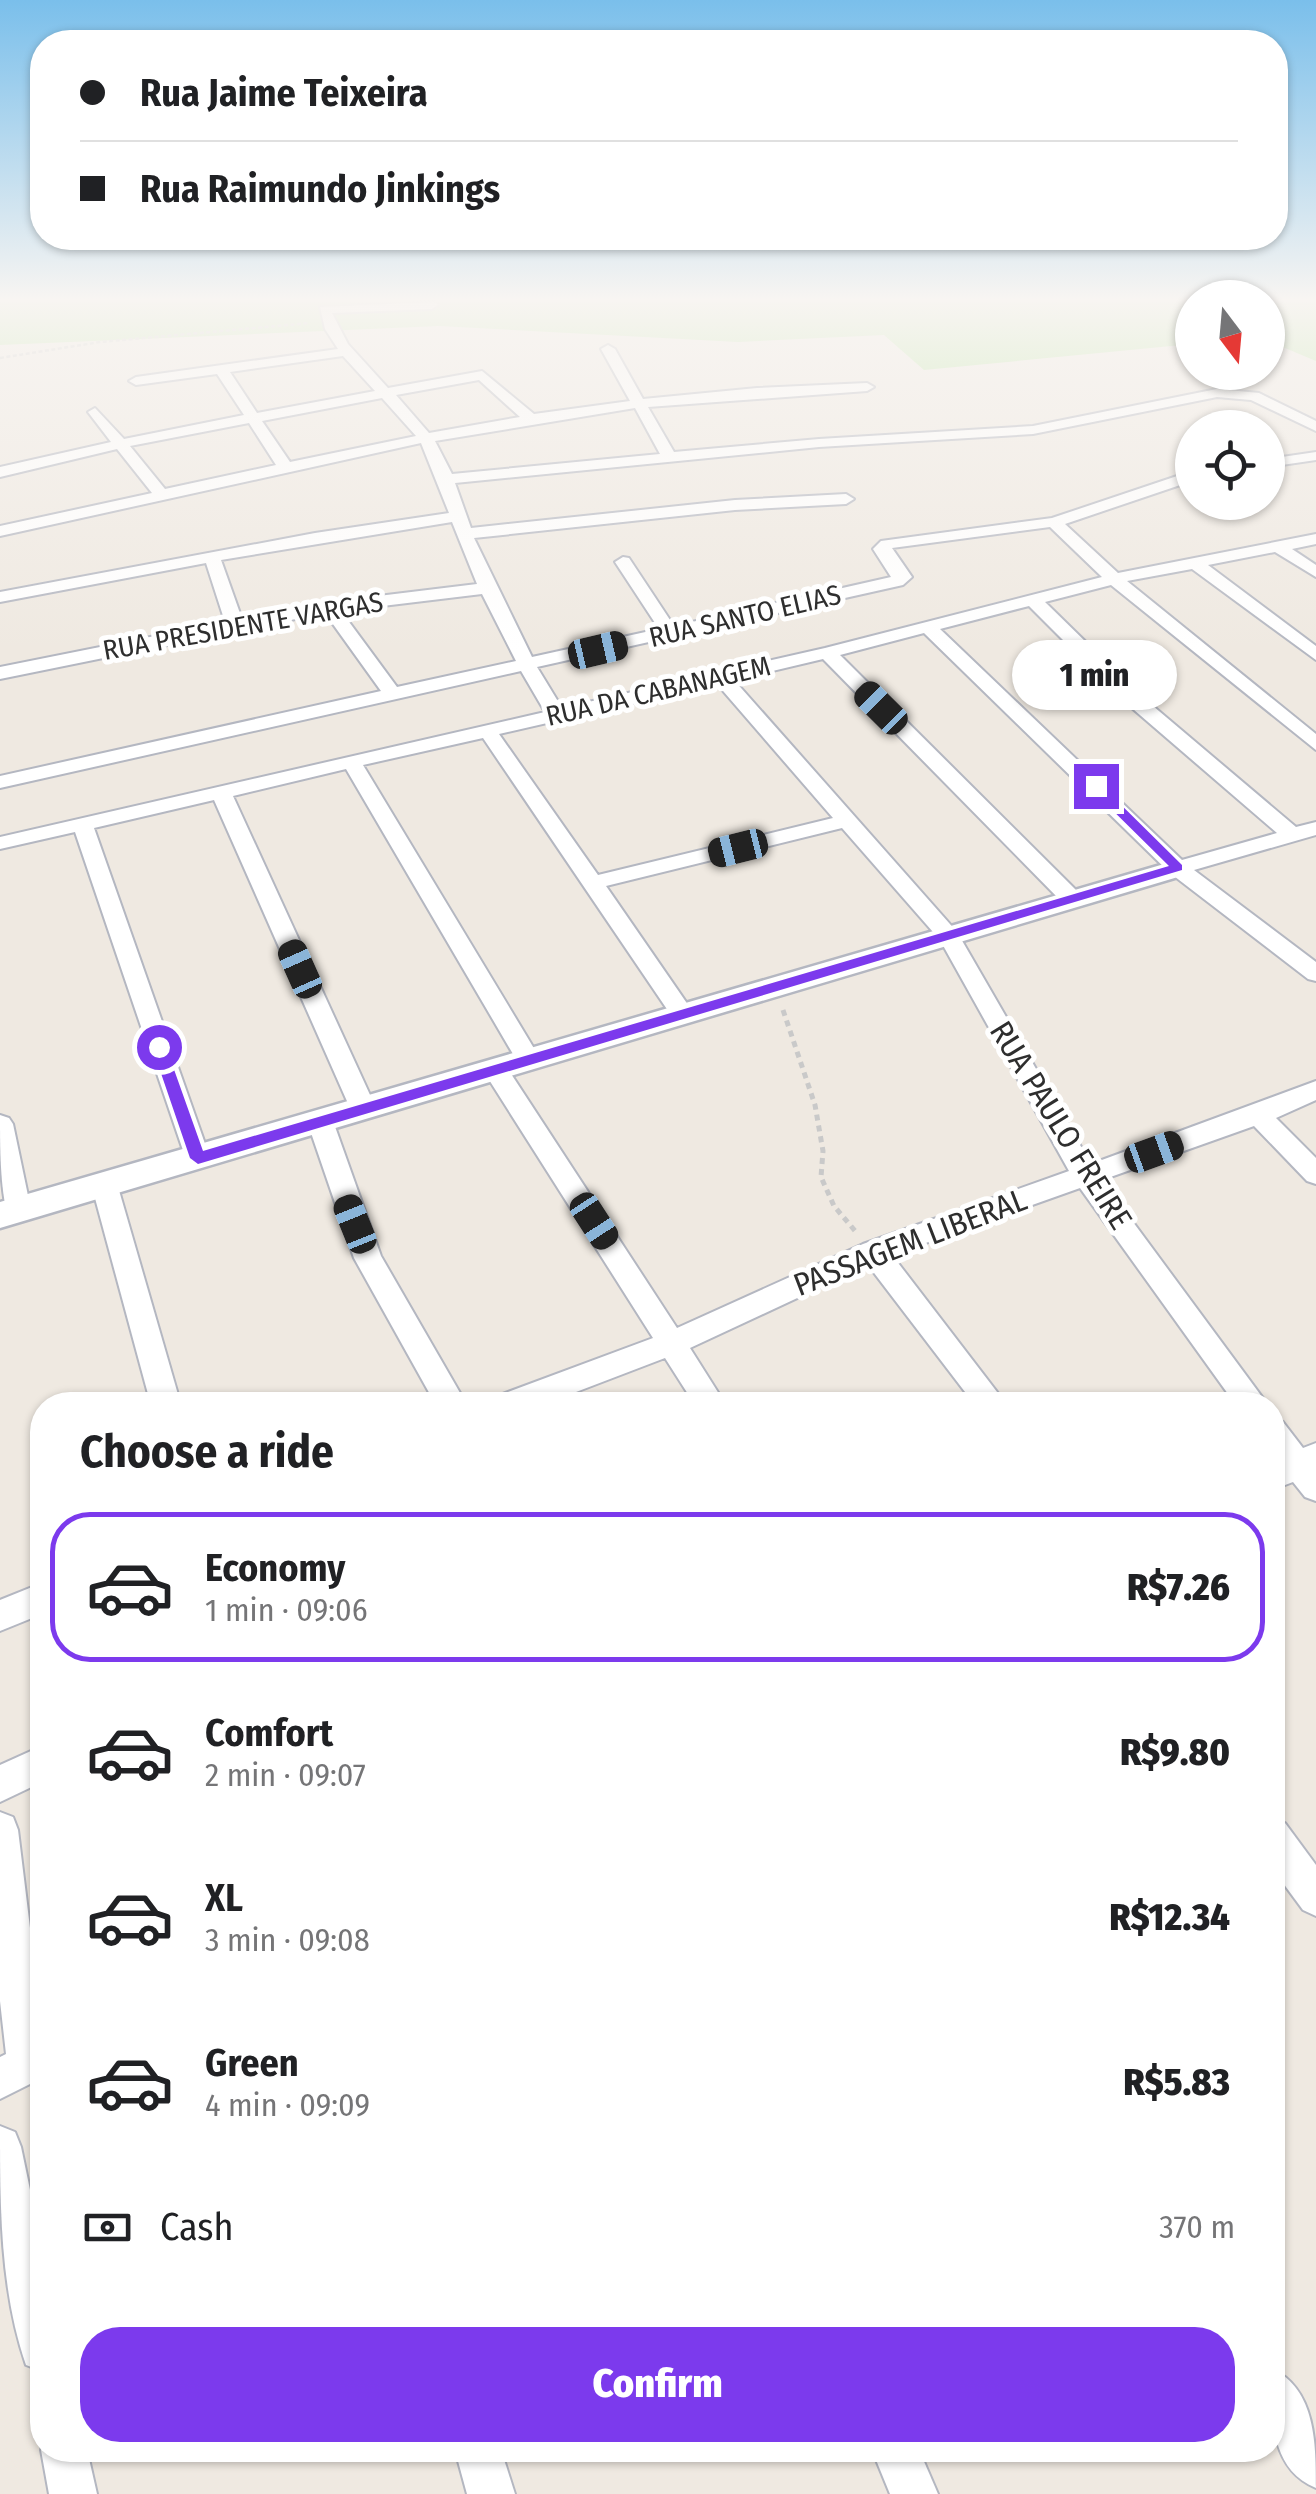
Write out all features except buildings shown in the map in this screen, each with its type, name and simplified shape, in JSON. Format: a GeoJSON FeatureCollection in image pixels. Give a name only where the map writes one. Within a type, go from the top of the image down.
{"type":"FeatureCollection","features":[{"type":"Feature","properties":{"kind":"street"},"geometry":{"type":"LineString","coordinates":[[100,418],[162,494]]}},
{"type":"Feature","properties":{"kind":"street"},"geometry":{"type":"LineString","coordinates":[[0,472],[245,418]]}},
{"type":"Feature","properties":{"kind":"street"},"geometry":{"type":"LineString","coordinates":[[253,418],[284,465]]}},
{"type":"Feature","properties":{"kind":"street"},"geometry":{"type":"LineString","coordinates":[[409,418],[425,436],[446,479],[487,588],[526,666],[556,714]]}},
{"type":"Feature","properties":{"kind":"street"},"geometry":{"type":"LineString","coordinates":[[0,531],[284,465],[528,418]]}},
{"type":"Feature","properties":{"kind":"street"},"geometry":{"type":"LineString","coordinates":[[648,418],[669,456]]}},
{"type":"Feature","properties":{"kind":"street"},"geometry":{"type":"LineString","coordinates":[[446,479],[669,456],[1033,430],[1089,418]]}},
{"type":"Feature","properties":{"kind":"street"},"geometry":{"type":"LineString","coordinates":[[1285,461],[1316,456]]}},
{"type":"Feature","properties":{"kind":"street","name":"RUA SANTO ELIAS"},"geometry":{"type":"LineString","coordinates":[[0,782],[897,581],[904,577],[902,572],[880,548],[887,544],[1054,522],[1175,482]]}},
{"type":"Feature","properties":{"kind":"street"},"geometry":{"type":"LineString","coordinates":[[0,597],[212,557],[461,525],[846,499]]}},
{"type":"Feature","properties":{"kind":"street"},"geometry":{"type":"LineString","coordinates":[[1054,522],[1114,579],[1316,744]]}},
{"type":"Feature","properties":{"kind":"street","name":"RUA DA CABANAGEM"},"geometry":{"type":"LineString","coordinates":[[0,844],[827,653],[1114,579],[1316,539]]}},
{"type":"Feature","properties":{"kind":"street"},"geometry":{"type":"LineString","coordinates":[[1276,546],[1316,572]]}},
{"type":"Feature","properties":{"kind":"street"},"geometry":{"type":"LineString","coordinates":[[212,557],[235,624]]}},
{"type":"Feature","properties":{"kind":"street"},"geometry":{"type":"LineString","coordinates":[[623,562],[670,633]]}},
{"type":"Feature","properties":{"kind":"street"},"geometry":{"type":"LineString","coordinates":[[1196,564],[1316,655]]}},
{"type":"Feature","properties":{"kind":"street","name":"RUA PRESIDENTE VARGAS"},"geometry":{"type":"LineString","coordinates":[[0,673],[328,607],[487,588]]}},
{"type":"Feature","properties":{"kind":"street"},"geometry":{"type":"LineString","coordinates":[[1035,602],[1133,699],[1292,836]]}},
{"type":"Feature","properties":{"kind":"street"},"geometry":{"type":"LineString","coordinates":[[328,607],[394,696]]}},
{"type":"Feature","properties":{"kind":"street"},"geometry":{"type":"LineString","coordinates":[[928,628],[1178,868],[1316,974]]}},
{"type":"Feature","properties":{"kind":"street"},"geometry":{"type":"LineString","coordinates":[[827,653],[1070,898]]}},
{"type":"Feature","properties":{"kind":"street","name":"RUA PAULO FREIRE"},"geometry":{"type":"LineString","coordinates":[[721,678],[948,937],[1085,1176],[1243,1392]]}},
{"type":"Feature","properties":{"kind":"street"},"geometry":{"type":"LineString","coordinates":[[487,730],[683,1015]]}},
{"type":"Feature","properties":{"kind":"street"},"geometry":{"type":"LineString","coordinates":[[352,763],[529,1060]]}},
{"type":"Feature","properties":{"kind":"street"},"geometry":{"type":"LineString","coordinates":[[222,794],[363,1108]]}},
{"type":"Feature","properties":{"kind":"street"},"geometry":{"type":"LineString","coordinates":[[594,883],[847,821]]}},
{"type":"Feature","properties":{"kind":"street"},"geometry":{"type":"LineString","coordinates":[[83,825],[198,1158]]}},
{"type":"Feature","properties":{"kind":"street"},"geometry":{"type":"LineString","coordinates":[[0,1124],[9,1212],[1316,828]]}},
{"type":"Feature","properties":{"kind":"street"},"geometry":{"type":"LineString","coordinates":[[495,1069],[702,1392]]}},
{"type":"Feature","properties":{"kind":"street","name":"PASSAGEM LIBERAL"},"geometry":{"type":"LineString","coordinates":[[542,1392],[672,1343],[873,1251],[1258,1115],[1316,1090]]}},
{"type":"Feature","properties":{"kind":"street"},"geometry":{"type":"LineString","coordinates":[[1258,1115],[1316,1174]]}},
{"type":"Feature","properties":{"kind":"street"},"geometry":{"type":"LineString","coordinates":[[320,1121],[368,1258],[445,1392]]}},
{"type":"Feature","properties":{"kind":"street"},"geometry":{"type":"LineString","coordinates":[[105,1186],[162,1392]]}},
{"type":"Feature","properties":{"kind":"street"},"geometry":{"type":"LineString","coordinates":[[873,1251],[982,1392]]}},
{"type":"Feature","properties":{"kind":"street"},"geometry":{"type":"LineString","coordinates":[[1285,1450],[1300,1471]]}},
{"type":"Feature","properties":{"kind":"street"},"geometry":{"type":"LineString","coordinates":[[0,1616],[30,1603]]}},
{"type":"Feature","properties":{"kind":"street"},"geometry":{"type":"LineString","coordinates":[[0,1784],[30,1770]]}},
{"type":"Feature","properties":{"kind":"street"},"geometry":{"type":"LineString","coordinates":[[0,1830],[23,2066]]}},
{"type":"Feature","properties":{"kind":"street"},"geometry":{"type":"LineString","coordinates":[[1285,1854],[1316,1897]]}},
{"type":"Feature","properties":{"kind":"street"},"geometry":{"type":"LineString","coordinates":[[0,2147],[30,2291]]}},
{"type":"Feature","properties":{"kind":"street"},"geometry":{"type":"LineString","coordinates":[[1285,2414],[1316,2465]]}},
{"type":"Feature","properties":{"kind":"street"},"geometry":{"type":"LineString","coordinates":[[66,2462],[73,2494]]}},
{"type":"Feature","properties":{"kind":"street"},"geometry":{"type":"LineString","coordinates":[[482,2462],[491,2494]]}},
{"type":"Feature","properties":{"kind":"street"},"geometry":{"type":"LineString","coordinates":[[900,2462],[914,2494]]}},
{"type":"Feature","properties":{"kind":"path"},"geometry":{"type":"LineString","coordinates":[[777,988],[816,1105],[823,1151],[821,1177],[834,1206],[873,1251]]}},
{"type":"Feature","properties":{"kind":"route"},"geometry":{"type":"LineString","coordinates":[[159,1047],[198,1158],[1178,868],[1096,786]]}}]}
